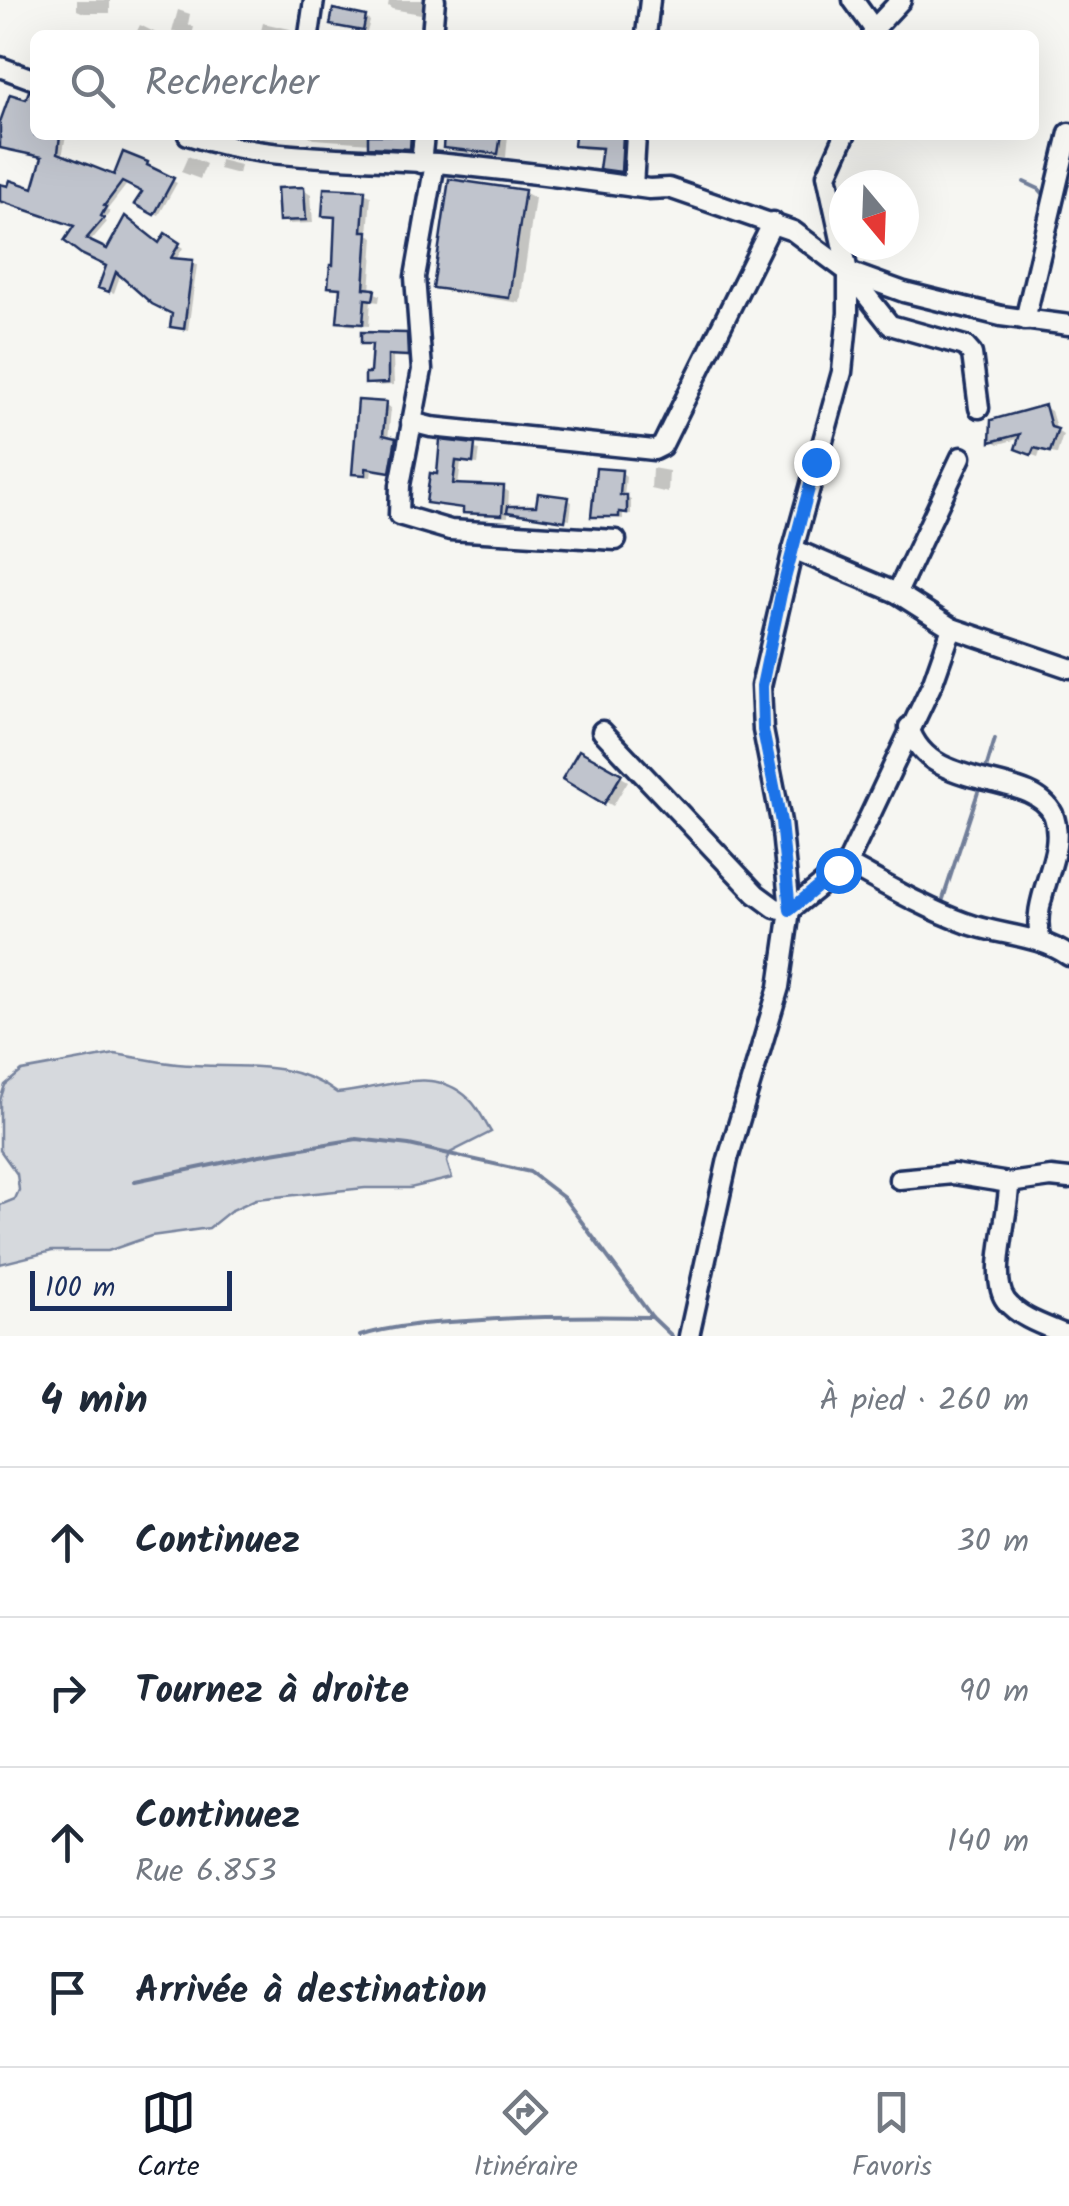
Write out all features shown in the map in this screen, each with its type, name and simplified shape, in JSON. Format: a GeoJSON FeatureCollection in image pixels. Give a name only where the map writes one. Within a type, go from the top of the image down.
{"type":"FeatureCollection","features":[{"type":"Feature","properties":{"kind":"street"},"geometry":{"type":"LineString","coordinates":[[310,30],[314,0]]}},
{"type":"Feature","properties":{"kind":"street"},"geometry":{"type":"LineString","coordinates":[[432,30],[435,0]]}},
{"type":"Feature","properties":{"kind":"street"},"geometry":{"type":"LineString","coordinates":[[647,30],[650,0]]}},
{"type":"Feature","properties":{"kind":"street"},"geometry":{"type":"LineString","coordinates":[[853,0],[872,30]]}},
{"type":"Feature","properties":{"kind":"street"},"geometry":{"type":"LineString","coordinates":[[875,30],[901,0]]}},
{"type":"Feature","properties":{"kind":"street"},"geometry":{"type":"LineString","coordinates":[[0,67],[30,78]]}},
{"type":"Feature","properties":{"kind":"street"},"geometry":{"type":"LineString","coordinates":[[1025,320],[1069,133]]}},
{"type":"Feature","properties":{"kind":"street"},"geometry":{"type":"LineString","coordinates":[[203,140],[300,155],[428,163],[670,188],[773,222],[813,243],[848,272],[890,325],[965,346],[972,354],[979,408]]}},
{"type":"Feature","properties":{"kind":"street"},"geometry":{"type":"LineString","coordinates":[[300,155],[301,140]]}},
{"type":"Feature","properties":{"kind":"street"},"geometry":{"type":"LineString","coordinates":[[425,140],[428,163],[415,276],[422,370],[400,485],[399,515],[450,530],[616,540]]}},
{"type":"Feature","properties":{"kind":"street"},"geometry":{"type":"LineString","coordinates":[[632,187],[636,140]]}},
{"type":"Feature","properties":{"kind":"street"},"geometry":{"type":"LineString","coordinates":[[689,1336],[728,1158],[779,986],[790,910],[781,822],[763,730],[762,686],[793,548],[842,372],[848,272],[827,174],[843,140]]}},
{"type":"Feature","properties":{"kind":"street"},"geometry":{"type":"LineString","coordinates":[[411,422],[654,450],[662,446],[773,222]]}},
{"type":"Feature","properties":{"kind":"street"},"geometry":{"type":"LineString","coordinates":[[848,272],[904,292],[1025,320],[1069,325]]}},
{"type":"Feature","properties":{"kind":"street"},"geometry":{"type":"LineString","coordinates":[[898,593],[962,457]]}},
{"type":"Feature","properties":{"kind":"street"},"geometry":{"type":"LineString","coordinates":[[793,548],[898,593],[952,628],[1069,668]]}},
{"type":"Feature","properties":{"kind":"street"},"geometry":{"type":"LineString","coordinates":[[602,731],[756,894],[776,908],[790,910],[847,864],[932,682],[952,628]]}},
{"type":"Feature","properties":{"kind":"street"},"geometry":{"type":"LineString","coordinates":[[910,727],[919,749],[931,762],[1020,791],[1046,804],[1053,813],[1057,852],[1036,924],[1041,940]]}},
{"type":"Feature","properties":{"kind":"street"},"geometry":{"type":"LineString","coordinates":[[847,864],[918,903],[970,925],[1041,940],[1069,956]]}},
{"type":"Feature","properties":{"kind":"street"},"geometry":{"type":"LineString","coordinates":[[899,1179],[953,1174],[1009,1183],[1069,1178]]}},
{"type":"Feature","properties":{"kind":"street"},"geometry":{"type":"LineString","coordinates":[[1009,1183],[1001,1290],[1005,1300],[1019,1312],[1069,1336]]}},
{"type":"Feature","properties":{"kind":"shaded area"},"geometry":{"type":"Polygon","coordinates":[[[115,1054],[177,1064],[280,1069],[318,1081],[337,1093],[406,1081],[439,1082],[469,1099],[491,1132],[450,1153],[447,1162],[452,1178],[410,1188],[365,1188],[256,1199],[230,1211],[209,1228],[151,1236],[108,1251],[52,1251],[0,1264],[0,1205],[15,1199],[19,1190],[17,1174],[0,1150],[0,1100],[5,1085],[22,1071],[115,1054]]]}},
{"type":"Feature","properties":{"kind":"building"},"geometry":{"type":"Polygon","coordinates":[[[333,9],[366,16],[363,30],[330,25],[333,9]]]}},
{"type":"Feature","properties":{"kind":"building"},"geometry":{"type":"Polygon","coordinates":[[[30,91],[30,140],[59,140],[58,153],[114,175],[123,152],[174,178],[154,215],[134,204],[142,192],[122,182],[104,206],[104,218],[86,239],[107,249],[125,216],[159,243],[165,233],[180,243],[171,258],[193,260],[184,329],[170,327],[172,314],[152,304],[116,272],[109,292],[98,288],[106,266],[64,241],[74,226],[0,201],[0,184],[8,186],[10,180],[33,188],[42,157],[0,148],[0,122],[10,94],[26,99],[30,91]]]}},
{"type":"Feature","properties":{"kind":"building"},"geometry":{"type":"Polygon","coordinates":[[[368,140],[411,140],[410,149],[368,147],[368,140]]]}},
{"type":"Feature","properties":{"kind":"building"},"geometry":{"type":"Polygon","coordinates":[[[444,140],[500,140],[498,154],[443,148],[444,140]]]}},
{"type":"Feature","properties":{"kind":"building"},"geometry":{"type":"Polygon","coordinates":[[[575,140],[623,140],[621,172],[599,169],[602,148],[574,146],[575,140]]]}},
{"type":"Feature","properties":{"kind":"building"},"geometry":{"type":"Polygon","coordinates":[[[449,179],[525,190],[509,298],[433,288],[449,179]]]}},
{"type":"Feature","properties":{"kind":"building"},"geometry":{"type":"Polygon","coordinates":[[[304,187],[306,220],[279,221],[277,188],[304,187]]]}},
{"type":"Feature","properties":{"kind":"building"},"geometry":{"type":"Polygon","coordinates":[[[324,188],[365,190],[362,231],[368,231],[364,288],[375,289],[373,300],[365,299],[363,324],[337,322],[340,288],[328,287],[335,217],[322,216],[324,188]]]}},
{"type":"Feature","properties":{"kind":"building"},"geometry":{"type":"Polygon","coordinates":[[[361,332],[407,333],[408,356],[388,355],[388,383],[365,384],[365,373],[370,373],[372,344],[361,344],[361,332]]]}},
{"type":"Feature","properties":{"kind":"building"},"geometry":{"type":"Polygon","coordinates":[[[358,400],[386,402],[383,435],[396,438],[390,472],[366,468],[366,475],[352,474],[358,400]]]}},
{"type":"Feature","properties":{"kind":"building"},"geometry":{"type":"Polygon","coordinates":[[[1045,405],[1051,427],[1058,429],[1050,452],[1034,448],[1031,455],[1015,449],[1020,434],[990,442],[991,420],[1045,405]]]}},
{"type":"Feature","properties":{"kind":"building"},"geometry":{"type":"Polygon","coordinates":[[[440,440],[475,444],[473,463],[456,461],[453,484],[504,486],[502,515],[463,513],[463,508],[426,503],[430,473],[437,474],[440,440]]]}},
{"type":"Feature","properties":{"kind":"building"},"geometry":{"type":"Polygon","coordinates":[[[596,468],[622,470],[620,495],[627,495],[627,513],[619,512],[619,517],[591,517],[596,468]]]}},
{"type":"Feature","properties":{"kind":"building"},"geometry":{"type":"Polygon","coordinates":[[[538,493],[569,497],[565,521],[507,512],[508,506],[536,506],[538,493]]]}},
{"type":"Feature","properties":{"kind":"building"},"geometry":{"type":"Polygon","coordinates":[[[579,750],[622,774],[604,804],[562,779],[579,750]]]}},
{"type":"Feature","properties":{"kind":"waterway"},"geometry":{"type":"LineString","coordinates":[[1024,182],[1048,199]]}},
{"type":"Feature","properties":{"kind":"waterway"},"geometry":{"type":"LineString","coordinates":[[985,772],[995,739]]}},
{"type":"Feature","properties":{"kind":"waterway"},"geometry":{"type":"LineString","coordinates":[[942,902],[980,786]]}},
{"type":"Feature","properties":{"kind":"waterway"},"geometry":{"type":"LineString","coordinates":[[135,1181],[357,1139],[409,1145],[530,1172],[564,1198],[652,1317],[672,1336]]}},
{"type":"Feature","properties":{"kind":"waterway"},"geometry":{"type":"LineString","coordinates":[[360,1336],[413,1325],[490,1319],[652,1317]]}},
{"type":"Feature","properties":{"kind":"route"},"geometry":{"type":"LineString","coordinates":[[816,462],[769,645],[762,686],[763,730],[781,822],[790,910],[838,870]]}}]}
